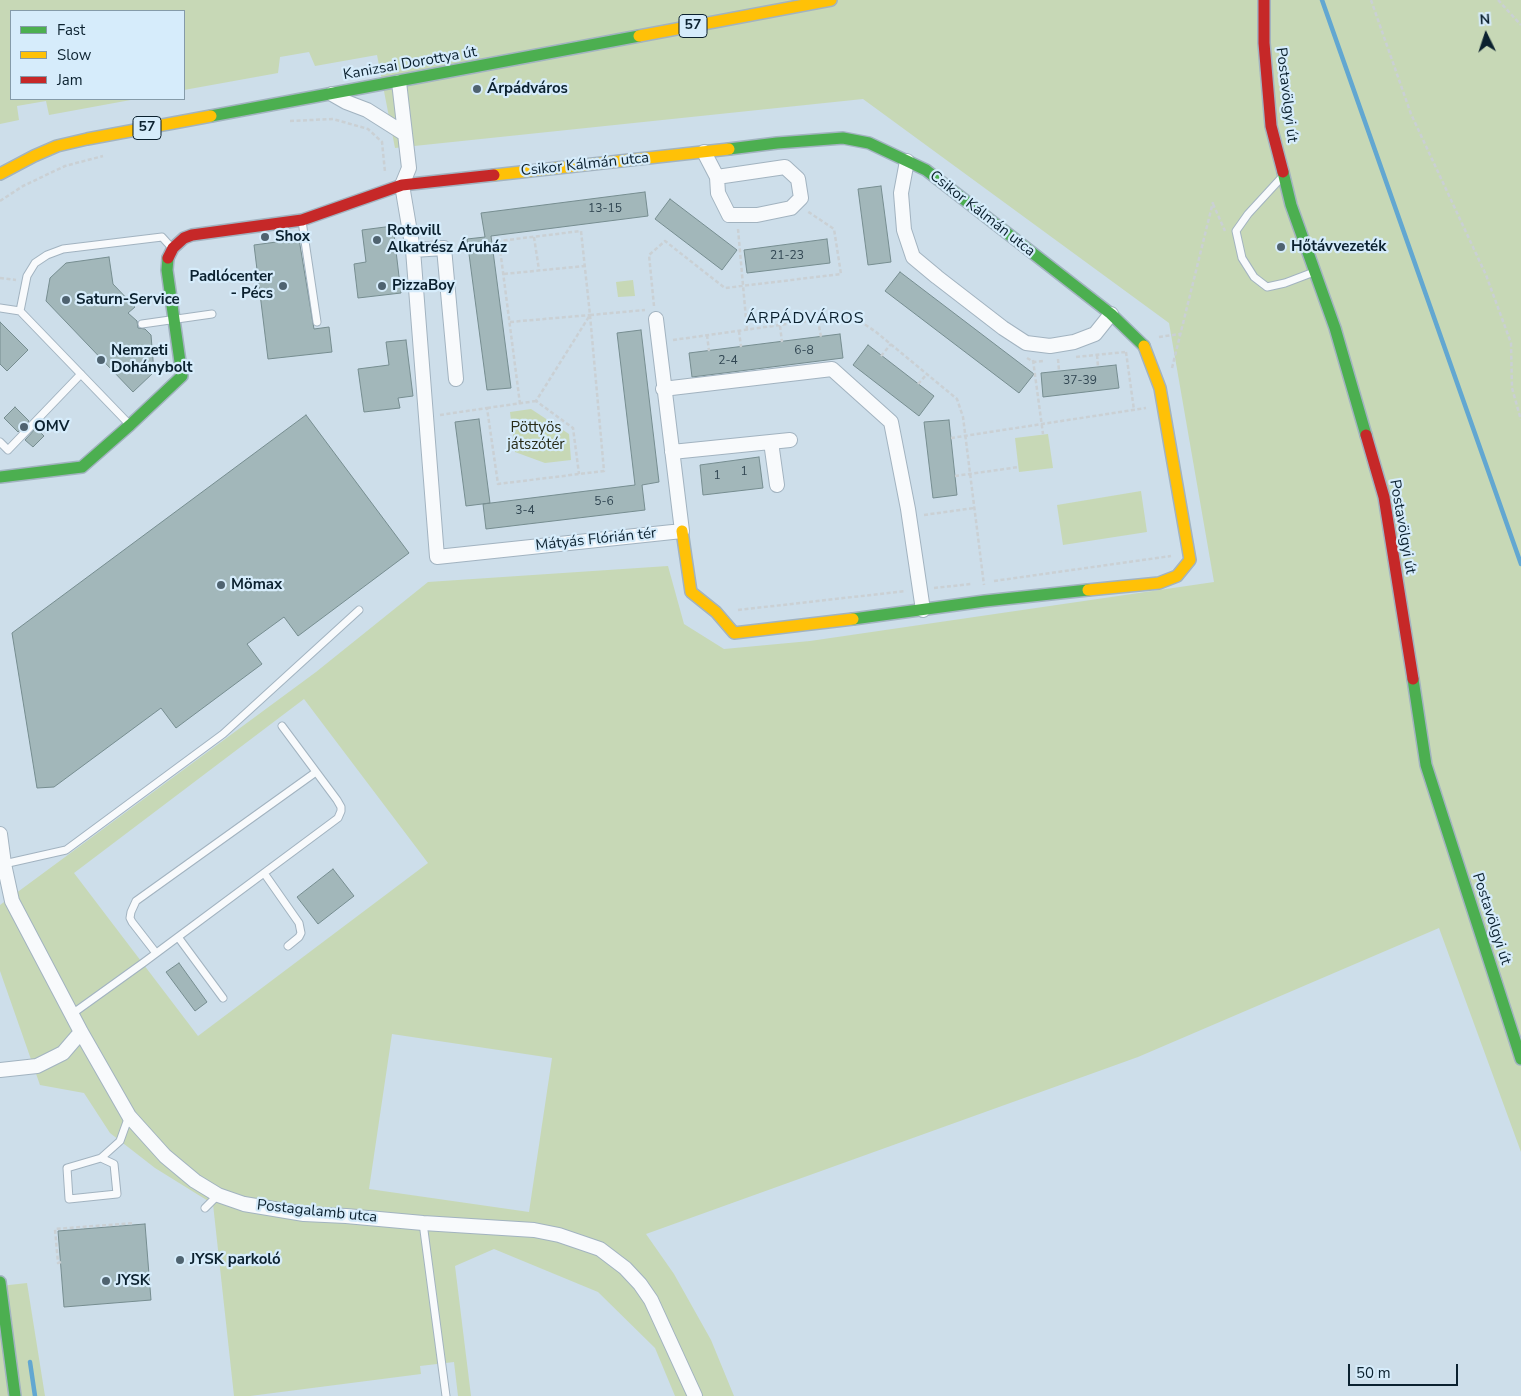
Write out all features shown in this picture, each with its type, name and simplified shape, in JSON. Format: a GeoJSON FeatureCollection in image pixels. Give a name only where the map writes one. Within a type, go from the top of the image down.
{"type":"FeatureCollection","features":[{"type":"Feature","properties":{"kind":"street","name":"Kanizsai Dorottya út"},"geometry":{"type":"LineString","coordinates":[[0,174],[57,146],[831,0]]}},
{"type":"Feature","properties":{"kind":"street","name":"Postavölgyi út"},"geometry":{"type":"LineString","coordinates":[[1264,0],[1264,43],[1271,126],[1291,205],[1335,328],[1384,497],[1426,765],[1521,1060]]}},
{"type":"Feature","properties":{"kind":"street"},"geometry":{"type":"LineString","coordinates":[[399,82],[409,168],[402,185],[413,250],[426,417]]}},
{"type":"Feature","properties":{"kind":"street"},"geometry":{"type":"LineString","coordinates":[[332,94],[367,110],[405,134]]}},
{"type":"Feature","properties":{"kind":"street","name":"Csikor Kálmán utca"},"geometry":{"type":"LineString","coordinates":[[173,248],[184,238],[192,235],[302,220],[402,185],[777,143],[843,138],[869,143],[926,170],[1111,314],[1145,347],[1160,388],[1188,553]]}},
{"type":"Feature","properties":{"kind":"street"},"geometry":{"type":"LineString","coordinates":[[704,152],[717,177],[718,193],[729,215],[757,215],[791,208],[801,198],[798,179],[785,167],[717,177]]}},
{"type":"Feature","properties":{"kind":"street"},"geometry":{"type":"LineString","coordinates":[[907,161],[902,193],[904,230],[913,257],[1003,328],[1026,343],[1050,346],[1074,342],[1095,334],[1111,314]]}},
{"type":"Feature","properties":{"kind":"street"},"geometry":{"type":"LineString","coordinates":[[0,478],[82,467],[182,376],[167,270],[168,260],[173,248]]}},
{"type":"Feature","properties":{"kind":"street"},"geometry":{"type":"LineString","coordinates":[[413,250],[444,248],[456,379]]}},
{"type":"Feature","properties":{"kind":"street"},"geometry":{"type":"LineString","coordinates":[[656,312],[663,389],[691,592],[716,612],[734,633],[1159,583],[1177,576],[1190,560],[1188,553]]}},
{"type":"Feature","properties":{"kind":"street"},"geometry":{"type":"LineString","coordinates":[[663,389],[832,369],[891,422],[909,517],[923,610]]}},
{"type":"Feature","properties":{"kind":"street","name":"Mátyás Flórián tér"},"geometry":{"type":"LineString","coordinates":[[426,417],[437,557],[682,531]]}},
{"type":"Feature","properties":{"kind":"street"},"geometry":{"type":"LineString","coordinates":[[672,452],[790,440]]}},
{"type":"Feature","properties":{"kind":"street"},"geometry":{"type":"LineString","coordinates":[[771,442],[776,485]]}},
{"type":"Feature","properties":{"kind":"street","name":"Postagalamb utca"},"geometry":{"type":"LineString","coordinates":[[0,834],[12,901],[129,1116],[165,1156],[195,1181],[218,1195],[244,1204],[304,1214],[534,1230],[559,1235],[600,1249],[625,1268],[640,1284],[650,1300],[695,1396]]}},
{"type":"Feature","properties":{"kind":"street"},"geometry":{"type":"LineString","coordinates":[[0,1070],[36,1066],[63,1053],[82,1032]]}},
{"type":"Feature","properties":{"kind":"street"},"geometry":{"type":"LineString","coordinates":[[0,1282],[15,1396]]}},
{"type":"Feature","properties":{"kind":"lane"},"geometry":{"type":"LineString","coordinates":[[1284,175],[1248,214],[1236,231],[1242,258],[1254,278],[1267,287],[1285,283],[1315,271]]}},
{"type":"Feature","properties":{"kind":"lane"},"geometry":{"type":"LineString","coordinates":[[302,220],[317,322]]}},
{"type":"Feature","properties":{"kind":"lane"},"geometry":{"type":"LineString","coordinates":[[20,311],[30,270],[41,258],[63,249],[162,238],[173,248]]}},
{"type":"Feature","properties":{"kind":"lane"},"geometry":{"type":"LineString","coordinates":[[0,308],[20,311],[130,425]]}},
{"type":"Feature","properties":{"kind":"lane"},"geometry":{"type":"LineString","coordinates":[[142,324],[212,314]]}},
{"type":"Feature","properties":{"kind":"lane"},"geometry":{"type":"LineString","coordinates":[[0,442],[8,450],[81,374]]}},
{"type":"Feature","properties":{"kind":"lane"},"geometry":{"type":"LineString","coordinates":[[4,864],[66,850],[223,734],[359,610]]}},
{"type":"Feature","properties":{"kind":"lane"},"geometry":{"type":"LineString","coordinates":[[72,1014],[338,818],[341,807],[282,726]]}},
{"type":"Feature","properties":{"kind":"lane"},"geometry":{"type":"LineString","coordinates":[[156,953],[130,918],[136,901],[316,772]]}},
{"type":"Feature","properties":{"kind":"lane"},"geometry":{"type":"LineString","coordinates":[[264,873],[299,923],[301,933],[299,938],[288,946]]}},
{"type":"Feature","properties":{"kind":"lane"},"geometry":{"type":"LineString","coordinates":[[178,937],[224,998]]}},
{"type":"Feature","properties":{"kind":"lane"},"geometry":{"type":"LineString","coordinates":[[101,1158],[114,1164],[116,1194],[69,1199],[67,1168],[101,1158],[120,1141],[129,1116]]}},
{"type":"Feature","properties":{"kind":"lane"},"geometry":{"type":"LineString","coordinates":[[205,1208],[218,1195]]}},
{"type":"Feature","properties":{"kind":"lane"},"geometry":{"type":"LineString","coordinates":[[423,1223],[446,1396]]}},
{"type":"Feature","properties":{"kind":"path"},"geometry":{"type":"LineString","coordinates":[[1371,0],[1411,114],[1486,275],[1511,343],[1512,388],[1521,420]]}},
{"type":"Feature","properties":{"kind":"path"},"geometry":{"type":"LineString","coordinates":[[1498,0],[1521,25]]}},
{"type":"Feature","properties":{"kind":"path"},"geometry":{"type":"LineString","coordinates":[[289,121],[333,119],[368,129],[382,142],[386,190]]}},
{"type":"Feature","properties":{"kind":"path"},"geometry":{"type":"LineString","coordinates":[[0,201],[22,186],[65,166],[104,156]]}},
{"type":"Feature","properties":{"kind":"path"},"geometry":{"type":"LineString","coordinates":[[1171,371],[1213,202],[1226,234]]}},
{"type":"Feature","properties":{"kind":"path"},"geometry":{"type":"LineString","coordinates":[[510,322],[590,315],[656,312],[649,255],[665,241],[725,288],[841,274],[834,229],[795,203]]}},
{"type":"Feature","properties":{"kind":"path"},"geometry":{"type":"LineString","coordinates":[[737,215],[747,330]]}},
{"type":"Feature","properties":{"kind":"path"},"geometry":{"type":"LineString","coordinates":[[486,408],[498,484],[604,471],[582,231],[499,241],[520,404]]}},
{"type":"Feature","properties":{"kind":"path"},"geometry":{"type":"LineString","coordinates":[[534,237],[538,270]]}},
{"type":"Feature","properties":{"kind":"path"},"geometry":{"type":"LineString","coordinates":[[504,274],[585,266]]}},
{"type":"Feature","properties":{"kind":"path"},"geometry":{"type":"LineString","coordinates":[[0,278],[26,282]]}},
{"type":"Feature","properties":{"kind":"path"},"geometry":{"type":"LineString","coordinates":[[536,401],[590,315]]}},
{"type":"Feature","properties":{"kind":"path"},"geometry":{"type":"LineString","coordinates":[[818,320],[821,337]]}},
{"type":"Feature","properties":{"kind":"path"},"geometry":{"type":"LineString","coordinates":[[780,325],[782,342]]}},
{"type":"Feature","properties":{"kind":"path"},"geometry":{"type":"LineString","coordinates":[[739,331],[741,347]]}},
{"type":"Feature","properties":{"kind":"path"},"geometry":{"type":"LineString","coordinates":[[707,335],[709,351]]}},
{"type":"Feature","properties":{"kind":"path"},"geometry":{"type":"LineString","coordinates":[[881,356],[891,344]]}},
{"type":"Feature","properties":{"kind":"path"},"geometry":{"type":"LineString","coordinates":[[1031,344],[1043,434]]}},
{"type":"Feature","properties":{"kind":"path"},"geometry":{"type":"LineString","coordinates":[[1126,352],[1134,410]]}},
{"type":"Feature","properties":{"kind":"path"},"geometry":{"type":"LineString","coordinates":[[1097,355],[1098,367]]}},
{"type":"Feature","properties":{"kind":"path"},"geometry":{"type":"LineString","coordinates":[[1058,359],[1059,371]]}},
{"type":"Feature","properties":{"kind":"path"},"geometry":{"type":"LineString","coordinates":[[918,384],[927,374]]}},
{"type":"Feature","properties":{"kind":"path"},"geometry":{"type":"LineString","coordinates":[[426,417],[536,401],[573,428],[579,474]]}},
{"type":"Feature","properties":{"kind":"path"},"geometry":{"type":"LineString","coordinates":[[951,438],[1163,406]]}},
{"type":"Feature","properties":{"kind":"path"},"geometry":{"type":"LineString","coordinates":[[955,476],[1019,467]]}},
{"type":"Feature","properties":{"kind":"path"},"geometry":{"type":"LineString","coordinates":[[909,517],[974,508]]}},
{"type":"Feature","properties":{"kind":"path"},"geometry":{"type":"LineString","coordinates":[[993,581],[1188,553]]}},
{"type":"Feature","properties":{"kind":"path"},"geometry":{"type":"LineString","coordinates":[[716,612],[974,584]]}},
{"type":"Feature","properties":{"kind":"path"},"geometry":{"type":"LineString","coordinates":[[61,1262],[58,1263],[55,1229],[60,1227],[134,1223]]}},
{"type":"Feature","properties":{"kind":"green space"},"geometry":{"type":"Polygon","coordinates":[[[0,0],[1521,0],[1521,1152],[1439,928],[1138,1057],[646,1234],[674,1274],[711,1340],[734,1396],[675,1396],[655,1348],[598,1292],[494,1249],[455,1266],[471,1396],[458,1396],[454,1362],[420,1366],[421,1374],[250,1396],[234,1396],[213,1204],[155,1168],[110,1133],[84,1093],[40,1085],[0,971],[0,905],[316,672],[428,582],[668,566],[684,624],[724,649],[810,641],[1214,582],[1169,323],[863,99],[395,148],[377,55],[315,66],[309,52],[280,57],[278,73],[185,90],[185,10],[10,10],[10,100],[131,100],[49,115],[46,101],[17,106],[19,120],[0,124],[0,0]],[[304,699],[74,873],[198,1036],[428,863],[304,699]],[[392,1034],[369,1189],[529,1212],[552,1058],[392,1034]]]}},
{"type":"Feature","properties":{"kind":"green space"},"geometry":{"type":"Polygon","coordinates":[[[633,280],[635,296],[618,297],[616,282],[633,280]]]}},
{"type":"Feature","properties":{"kind":"green space","name":"Pöttyös játszótér"},"geometry":{"type":"Polygon","coordinates":[[[531,409],[569,434],[571,460],[545,463],[515,452],[510,412],[531,409]]]}},
{"type":"Feature","properties":{"kind":"green space"},"geometry":{"type":"Polygon","coordinates":[[[1048,434],[1053,468],[1019,472],[1015,438],[1048,434]]]}},
{"type":"Feature","properties":{"kind":"green space"},"geometry":{"type":"Polygon","coordinates":[[[1141,491],[1147,532],[1063,545],[1057,505],[1141,491]]]}},
{"type":"Feature","properties":{"kind":"green space"},"geometry":{"type":"Polygon","coordinates":[[[27,1283],[45,1396],[0,1396],[0,1286],[27,1283]]]}},
{"type":"Feature","properties":{"kind":"building"},"geometry":{"type":"Polygon","coordinates":[[[881,186],[891,262],[868,265],[858,189],[881,186]]]}},
{"type":"Feature","properties":{"kind":"building"},"geometry":{"type":"Polygon","coordinates":[[[645,192],[648,216],[491,236],[511,388],[487,390],[467,239],[485,237],[481,213],[645,192]]]}},
{"type":"Feature","properties":{"kind":"building"},"geometry":{"type":"Polygon","coordinates":[[[670,199],[737,250],[722,270],[655,219],[670,199]]]}},
{"type":"Feature","properties":{"kind":"building"},"geometry":{"type":"Polygon","coordinates":[[[393,226],[401,293],[358,298],[354,264],[366,262],[362,230],[393,226]]]}},
{"type":"Feature","properties":{"kind":"building","name":"Padlócenter - Pécs"},"geometry":{"type":"Polygon","coordinates":[[[299,239],[314,329],[329,327],[332,352],[268,359],[254,245],[299,239]]]}},
{"type":"Feature","properties":{"kind":"building"},"geometry":{"type":"Polygon","coordinates":[[[827,239],[830,263],[747,273],[744,250],[827,239]]]}},
{"type":"Feature","properties":{"kind":"building"},"geometry":{"type":"Polygon","coordinates":[[[109,257],[113,284],[135,307],[128,313],[137,321],[138,328],[145,329],[151,335],[154,372],[133,392],[46,301],[50,278],[66,263],[109,257]]]}},
{"type":"Feature","properties":{"kind":"building"},"geometry":{"type":"Polygon","coordinates":[[[900,272],[1034,374],[1019,393],[885,291],[900,272]]]}},
{"type":"Feature","properties":{"kind":"building"},"geometry":{"type":"Polygon","coordinates":[[[0,322],[28,350],[7,371],[0,364],[0,322]]]}},
{"type":"Feature","properties":{"kind":"building"},"geometry":{"type":"Polygon","coordinates":[[[641,330],[659,482],[642,485],[645,510],[486,529],[483,504],[635,485],[617,333],[641,330]]]}},
{"type":"Feature","properties":{"kind":"building"},"geometry":{"type":"Polygon","coordinates":[[[840,334],[843,358],[692,377],[689,353],[840,334]]]}},
{"type":"Feature","properties":{"kind":"building"},"geometry":{"type":"Polygon","coordinates":[[[406,340],[413,396],[398,398],[400,408],[364,412],[358,369],[389,365],[386,342],[406,340]]]}},
{"type":"Feature","properties":{"kind":"building"},"geometry":{"type":"Polygon","coordinates":[[[868,345],[934,396],[919,416],[853,365],[868,345]]]}},
{"type":"Feature","properties":{"kind":"building"},"geometry":{"type":"Polygon","coordinates":[[[1116,365],[1119,388],[1043,397],[1041,373],[1116,365]]]}},
{"type":"Feature","properties":{"kind":"building"},"geometry":{"type":"Polygon","coordinates":[[[15,407],[29,421],[18,432],[4,418],[15,407]]]}},
{"type":"Feature","properties":{"kind":"building","name":"Mömax"},"geometry":{"type":"Polygon","coordinates":[[[306,415],[409,553],[298,636],[284,617],[247,644],[262,664],[176,728],[161,708],[54,787],[37,788],[12,633],[306,415]]]}},
{"type":"Feature","properties":{"kind":"building"},"geometry":{"type":"Polygon","coordinates":[[[479,419],[490,503],[466,506],[455,422],[479,419]]]}},
{"type":"Feature","properties":{"kind":"building"},"geometry":{"type":"Polygon","coordinates":[[[949,420],[957,495],[933,498],[924,422],[949,420]]]}},
{"type":"Feature","properties":{"kind":"building"},"geometry":{"type":"Polygon","coordinates":[[[36,428],[44,436],[33,447],[25,440],[36,428]]]}},
{"type":"Feature","properties":{"kind":"building"},"geometry":{"type":"Polygon","coordinates":[[[759,457],[763,488],[703,495],[700,465],[759,457]]]}},
{"type":"Feature","properties":{"kind":"building"},"geometry":{"type":"Polygon","coordinates":[[[333,869],[354,896],[318,924],[297,897],[333,869]]]}},
{"type":"Feature","properties":{"kind":"building"},"geometry":{"type":"Polygon","coordinates":[[[179,963],[207,1002],[195,1011],[166,972],[179,963]]]}},
{"type":"Feature","properties":{"kind":"building","name":"JYSK"},"geometry":{"type":"Polygon","coordinates":[[[145,1224],[151,1300],[64,1307],[58,1231],[145,1224]]]}},
{"type":"Feature","properties":{"kind":"waterway"},"geometry":{"type":"LineString","coordinates":[[1322,0],[1521,564]]}},
{"type":"Feature","properties":{"kind":"waterway"},"geometry":{"type":"LineString","coordinates":[[30,1362],[35,1396]]}},
{"type":"Feature","properties":{"kind":"traffic: fast"},"geometry":{"type":"LineString","coordinates":[[211,116],[639,36]]}},
{"type":"Feature","properties":{"kind":"traffic: fast"},"geometry":{"type":"LineString","coordinates":[[729,149],[843,138],[869,143],[926,170],[1111,314],[1144,346]]}},
{"type":"Feature","properties":{"kind":"traffic: fast"},"geometry":{"type":"LineString","coordinates":[[1283,172],[1291,205],[1335,328],[1366,435]]}},
{"type":"Feature","properties":{"kind":"traffic: fast"},"geometry":{"type":"LineString","coordinates":[[0,477],[82,467],[182,376],[167,270],[168,258]]}},
{"type":"Feature","properties":{"kind":"traffic: fast"},"geometry":{"type":"LineString","coordinates":[[853,619],[985,601],[1088,590]]}},
{"type":"Feature","properties":{"kind":"traffic: fast"},"geometry":{"type":"LineString","coordinates":[[1413,679],[1426,765],[1521,1059]]}},
{"type":"Feature","properties":{"kind":"traffic: fast"},"geometry":{"type":"LineString","coordinates":[[0,1282],[15,1396]]}},
{"type":"Feature","properties":{"kind":"traffic: slow"},"geometry":{"type":"LineString","coordinates":[[639,36],[831,0]]}},
{"type":"Feature","properties":{"kind":"traffic: slow"},"geometry":{"type":"LineString","coordinates":[[0,174],[57,146],[211,116]]}},
{"type":"Feature","properties":{"kind":"traffic: slow"},"geometry":{"type":"LineString","coordinates":[[494,175],[729,149]]}},
{"type":"Feature","properties":{"kind":"traffic: slow"},"geometry":{"type":"LineString","coordinates":[[1088,590],[1159,583],[1177,576],[1190,560],[1160,388],[1144,346]]}},
{"type":"Feature","properties":{"kind":"traffic: slow"},"geometry":{"type":"LineString","coordinates":[[682,531],[691,592],[716,612],[734,633],[853,619]]}},
{"type":"Feature","properties":{"kind":"traffic: jam"},"geometry":{"type":"LineString","coordinates":[[1264,0],[1264,43],[1271,126],[1283,172]]}},
{"type":"Feature","properties":{"kind":"traffic: jam"},"geometry":{"type":"LineString","coordinates":[[168,258],[173,248],[184,238],[192,235],[302,220],[402,185],[494,175]]}},
{"type":"Feature","properties":{"kind":"traffic: jam"},"geometry":{"type":"LineString","coordinates":[[1366,435],[1384,497],[1413,679]]}},
{"type":"Feature","properties":{"kind":"place","name":"Árpádváros"},"geometry":{"type":"Point","coordinates":[477,89]}},
{"type":"Feature","properties":{"kind":"place","name":"Shox"},"geometry":{"type":"Point","coordinates":[265,237]}},
{"type":"Feature","properties":{"kind":"place","name":"Rotovill Alkatrész Áruház"},"geometry":{"type":"Point","coordinates":[377,240]}},
{"type":"Feature","properties":{"kind":"place","name":"Hőtávvezeték"},"geometry":{"type":"Point","coordinates":[1281,247]}},
{"type":"Feature","properties":{"kind":"place","name":"Padlócenter - Pécs"},"geometry":{"type":"Point","coordinates":[283,286]}},
{"type":"Feature","properties":{"kind":"place","name":"PizzaBoy"},"geometry":{"type":"Point","coordinates":[382,286]}},
{"type":"Feature","properties":{"kind":"place","name":"Saturn-Service"},"geometry":{"type":"Point","coordinates":[66,300]}},
{"type":"Feature","properties":{"kind":"place","name":"Nemzeti Dohánybolt"},"geometry":{"type":"Point","coordinates":[101,360]}},
{"type":"Feature","properties":{"kind":"place","name":"OMV"},"geometry":{"type":"Point","coordinates":[24,427]}},
{"type":"Feature","properties":{"kind":"place","name":"Mömax"},"geometry":{"type":"Point","coordinates":[221,585]}},
{"type":"Feature","properties":{"kind":"place","name":"JYSK parkoló"},"geometry":{"type":"Point","coordinates":[180,1260]}},
{"type":"Feature","properties":{"kind":"place","name":"JYSK"},"geometry":{"type":"Point","coordinates":[106,1281]}},
{"type":"Feature","properties":{"kind":"district","name":"ÁRPÁDVÁROS"},"geometry":{"type":"Point","coordinates":[805,319]}}]}
